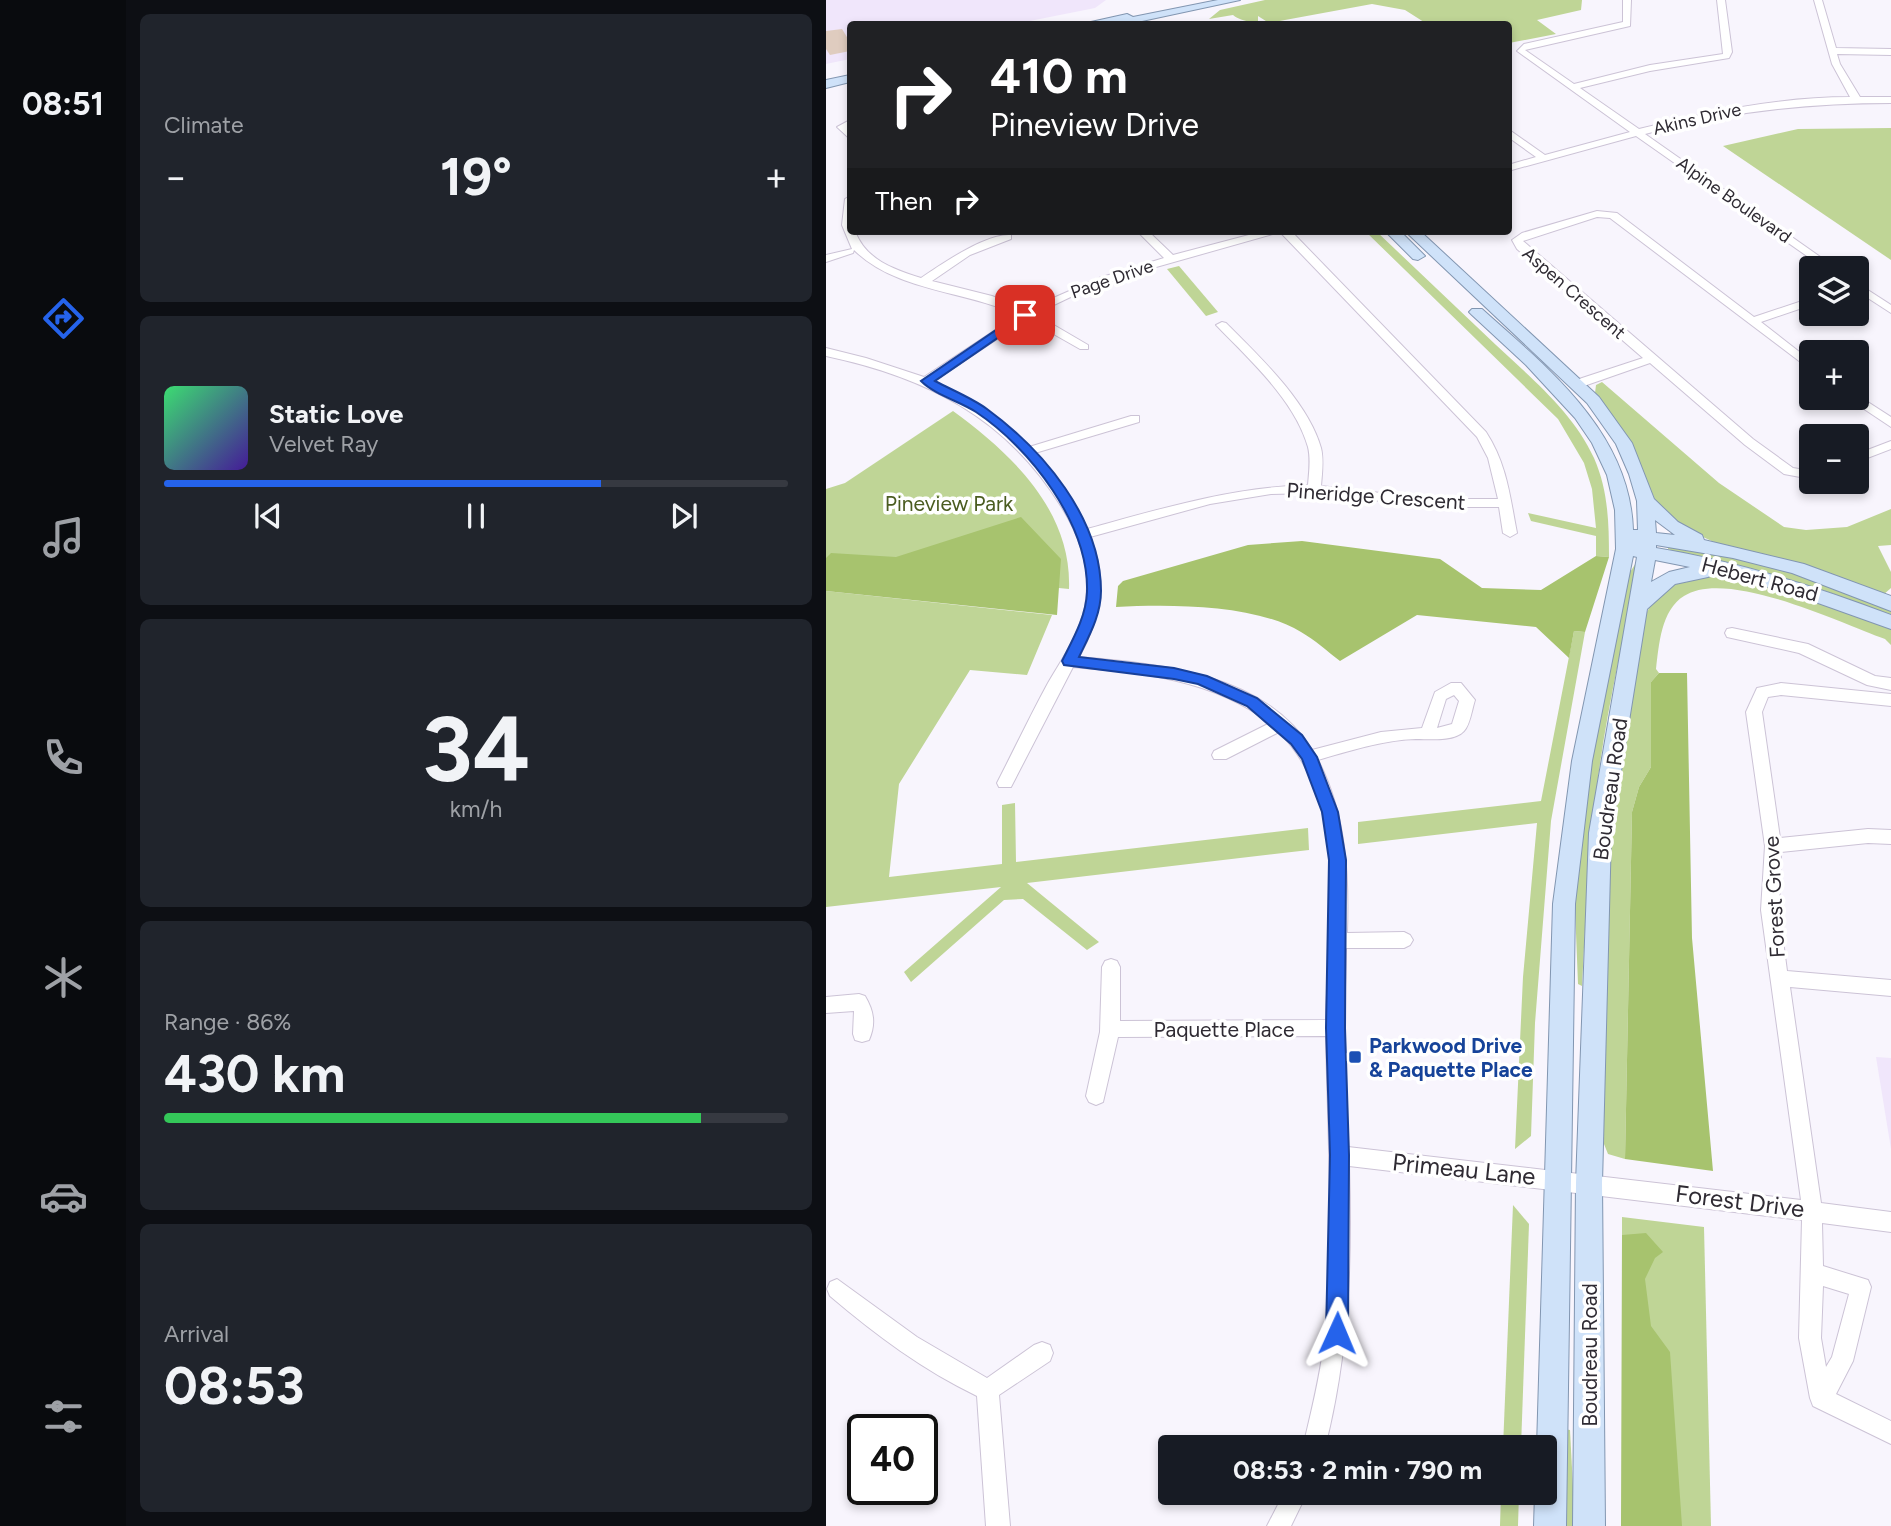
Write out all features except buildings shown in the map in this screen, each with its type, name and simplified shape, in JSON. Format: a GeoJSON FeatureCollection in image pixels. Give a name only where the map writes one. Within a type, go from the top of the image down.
{"type":"FeatureCollection","features":[{"type":"Feature","properties":{"kind":"main road"},"geometry":{"type":"LineString","coordinates":[[1121,21],[1196,0]]}},
{"type":"Feature","properties":{"kind":"main road"},"geometry":{"type":"LineString","coordinates":[[1121,21],[1208,0]]}},
{"type":"Feature","properties":{"kind":"main road"},"geometry":{"type":"LineString","coordinates":[[1162,9],[1235,0]]}},
{"type":"Feature","properties":{"kind":"main road"},"geometry":{"type":"LineString","coordinates":[[1193,21],[1210,9],[1235,0]]}},
{"type":"Feature","properties":{"kind":"main road"},"geometry":{"type":"LineString","coordinates":[[1162,9],[1190,21]]}},
{"type":"Feature","properties":{"kind":"main road"},"geometry":{"type":"LineString","coordinates":[[826,79],[847,75]]}},
{"type":"Feature","properties":{"kind":"main road"},"geometry":{"type":"LineString","coordinates":[[826,85],[847,80]]}},
{"type":"Feature","properties":{"kind":"main road","name":"Boudreau Road"},"geometry":{"type":"LineString","coordinates":[[1396,235],[1549,379],[1581,413],[1604,446],[1617,476],[1625,507],[1626,542],[1582,761],[1564,904],[1550,1526]]}},
{"type":"Feature","properties":{"kind":"main road","name":"Boudreau Road"},"geometry":{"type":"LineString","coordinates":[[1416,235],[1577,384],[1605,415],[1624,443],[1646,501],[1648,545],[1600,833],[1589,1183],[1590,1526]]}},
{"type":"Feature","properties":{"kind":"main road"},"geometry":{"type":"LineString","coordinates":[[1646,501],[1677,529],[1720,550]]}},
{"type":"Feature","properties":{"kind":"main road","name":"Hebert Road"},"geometry":{"type":"LineString","coordinates":[[1626,542],[1720,550],[1832,580],[1891,604]]}},
{"type":"Feature","properties":{"kind":"main road","name":"Hebert Road"},"geometry":{"type":"LineString","coordinates":[[1648,545],[1836,600],[1891,622]]}},
{"type":"Feature","properties":{"kind":"main road"},"geometry":{"type":"LineString","coordinates":[[1638,607],[1660,582],[1686,573],[1731,569]]}},
{"type":"Feature","properties":{"kind":"street","name":"Alpine Boulevard"},"geometry":{"type":"LineString","coordinates":[[1628,0],[1627,24],[1521,49],[1814,256]]}},
{"type":"Feature","properties":{"kind":"street"},"geometry":{"type":"LineString","coordinates":[[1572,87],[1650,68],[1726,56],[1728,52],[1721,0]]}},
{"type":"Feature","properties":{"kind":"street"},"geometry":{"type":"LineString","coordinates":[[1818,0],[1837,68],[1856,99]]}},
{"type":"Feature","properties":{"kind":"street"},"geometry":{"type":"LineString","coordinates":[[1832,51],[1891,52]]}},
{"type":"Feature","properties":{"kind":"street","name":"Akins Drive"},"geometry":{"type":"LineString","coordinates":[[1512,167],[1713,113],[1752,106],[1856,99],[1891,100]]}},
{"type":"Feature","properties":{"kind":"street"},"geometry":{"type":"LineString","coordinates":[[1512,135],[1544,158]]}},
{"type":"Feature","properties":{"kind":"street"},"geometry":{"type":"LineString","coordinates":[[847,205],[839,227],[841,239],[849,251],[874,268],[987,298],[1084,347]]}},
{"type":"Feature","properties":{"kind":"street","name":"Aspen Crescent"},"geometry":{"type":"LineString","coordinates":[[1799,357],[1613,215],[1597,214],[1517,240],[1521,247],[1767,456],[1799,474]]}},
{"type":"Feature","properties":{"kind":"street"},"geometry":{"type":"LineString","coordinates":[[1146,235],[1171,259]]}},
{"type":"Feature","properties":{"kind":"street","name":"Page Drive"},"geometry":{"type":"LineString","coordinates":[[927,381],[1025,315],[1085,287],[1171,259],[1261,235]]}},
{"type":"Feature","properties":{"kind":"street"},"geometry":{"type":"LineString","coordinates":[[1289,235],[1482,435],[1499,465],[1510,533]]}},
{"type":"Feature","properties":{"kind":"street"},"geometry":{"type":"LineString","coordinates":[[922,282],[966,253],[1007,237]]}},
{"type":"Feature","properties":{"kind":"street"},"geometry":{"type":"LineString","coordinates":[[826,259],[849,251]]}},
{"type":"Feature","properties":{"kind":"street"},"geometry":{"type":"LineString","coordinates":[[1869,294],[1891,310]]}},
{"type":"Feature","properties":{"kind":"street"},"geometry":{"type":"LineString","coordinates":[[1753,321],[1799,305]]}},
{"type":"Feature","properties":{"kind":"street"},"geometry":{"type":"LineString","coordinates":[[1222,325],[1297,411],[1308,429],[1315,447],[1314,489]]}},
{"type":"Feature","properties":{"kind":"street"},"geometry":{"type":"LineString","coordinates":[[828,354],[927,381],[980,410],[1028,451],[1052,479],[1084,534],[1094,591],[1088,622],[1005,783]]}},
{"type":"Feature","properties":{"kind":"street","name":"Aspen Crescent"},"geometry":{"type":"LineString","coordinates":[[1577,384],[1651,359]]}},
{"type":"Feature","properties":{"kind":"street"},"geometry":{"type":"LineString","coordinates":[[1869,408],[1891,423]]}},
{"type":"Feature","properties":{"kind":"street"},"geometry":{"type":"LineString","coordinates":[[1028,451],[1135,419]]}},
{"type":"Feature","properties":{"kind":"street"},"geometry":{"type":"LineString","coordinates":[[1869,453],[1891,445]]}},
{"type":"Feature","properties":{"kind":"street","name":"Pineridge Crescent"},"geometry":{"type":"LineString","coordinates":[[1084,534],[1242,493],[1314,489],[1432,503],[1506,503]]}},
{"type":"Feature","properties":{"kind":"street"},"geometry":{"type":"LineString","coordinates":[[1732,633],[1803,648],[1872,681],[1891,684]]}},
{"type":"Feature","properties":{"kind":"street"},"geometry":{"type":"LineString","coordinates":[[1069,661],[1163,671],[1202,680],[1252,702],[1281,724],[1309,757],[1325,796],[1334,828],[1337,860],[1335,1028],[1339,1155],[1337,1333],[1318,1435]]}},
{"type":"Feature","properties":{"kind":"street","name":"Forest Grove"},"geometry":{"type":"LineString","coordinates":[[1821,1398],[1810,1338],[1812,1210],[1770,910],[1773,846],[1754,712],[1762,692],[1781,689],[1891,700]]}},
{"type":"Feature","properties":{"kind":"street"},"geometry":{"type":"LineString","coordinates":[[1220,755],[1281,724]]}},
{"type":"Feature","properties":{"kind":"street"},"geometry":{"type":"LineString","coordinates":[[1309,757],[1403,734],[1428,732]]}},
{"type":"Feature","properties":{"kind":"street"},"geometry":{"type":"LineString","coordinates":[[1773,846],[1868,836],[1891,837]]}},
{"type":"Feature","properties":{"kind":"street"},"geometry":{"type":"LineString","coordinates":[[1337,941],[1404,940]]}},
{"type":"Feature","properties":{"kind":"street"},"geometry":{"type":"LineString","coordinates":[[1096,1096],[1108,1056],[1112,1029],[1111,967]]}},
{"type":"Feature","properties":{"kind":"street"},"geometry":{"type":"LineString","coordinates":[[1779,978],[1891,988]]}},
{"type":"Feature","properties":{"kind":"street"},"geometry":{"type":"LineString","coordinates":[[826,1005],[859,1002],[864,1012],[862,1034]]}},
{"type":"Feature","properties":{"kind":"street","name":"Paquette Place"},"geometry":{"type":"LineString","coordinates":[[1112,1029],[1335,1028]]}},
{"type":"Feature","properties":{"kind":"street","name":"Primeau Lane"},"geometry":{"type":"LineString","coordinates":[[1339,1155],[1589,1183]]}},
{"type":"Feature","properties":{"kind":"street","name":"Forest Drive"},"geometry":{"type":"LineString","coordinates":[[1589,1183],[1891,1222]]}},
{"type":"Feature","properties":{"kind":"street"},"geometry":{"type":"LineString","coordinates":[[1813,1273],[1861,1287],[1842,1361],[1821,1398],[1891,1433]]}},
{"type":"Feature","properties":{"kind":"street"},"geometry":{"type":"LineString","coordinates":[[837,1289],[870,1317],[948,1372],[988,1390]]}},
{"type":"Feature","properties":{"kind":"street"},"geometry":{"type":"LineString","coordinates":[[988,1390],[1042,1353]]}},
{"type":"Feature","properties":{"kind":"street"},"geometry":{"type":"LineString","coordinates":[[988,1390],[998,1526]]}},
{"type":"Feature","properties":{"kind":"street"},"geometry":{"type":"LineString","coordinates":[[1288,1523],[1293,1505]]}},
{"type":"Feature","properties":{"kind":"shaded area"},"geometry":{"type":"Polygon","coordinates":[[[826,0],[1106,0],[1095,8],[1030,21],[847,21],[847,60],[826,64],[826,0]]]}},
{"type":"Feature","properties":{"kind":"shaded area"},"geometry":{"type":"Polygon","coordinates":[[[1876,1057],[1891,1058],[1891,1149],[1876,1057]]]}},
{"type":"Feature","properties":{"kind":"green space"},"geometry":{"type":"Polygon","coordinates":[[[1265,0],[1582,0],[1581,10],[1537,20],[1556,34],[1512,42],[1512,21],[1422,21],[1405,10],[1372,4],[1280,21],[1266,21],[1258,16],[1258,21],[1245,21],[1233,15],[1209,19],[1220,10],[1265,0]]]}},
{"type":"Feature","properties":{"kind":"green space"},"geometry":{"type":"Polygon","coordinates":[[[1891,128],[1891,260],[1723,146],[1798,129],[1891,128]]]}},
{"type":"Feature","properties":{"kind":"green space"},"geometry":{"type":"Polygon","coordinates":[[[1369,235],[1380,235],[1537,384],[1575,426],[1594,458],[1602,482],[1608,519],[1609,557],[1596,556],[1596,536],[1531,521],[1528,513],[1596,528],[1592,489],[1584,463],[1558,419],[1369,235]]]}},
{"type":"Feature","properties":{"kind":"green space"},"geometry":{"type":"Polygon","coordinates":[[[1179,266],[1218,312],[1206,316],[1167,269],[1179,266]]]}},
{"type":"Feature","properties":{"kind":"green space"},"geometry":{"type":"Polygon","coordinates":[[[1602,382],[1719,483],[1784,527],[1806,530],[1847,527],[1891,509],[1891,545],[1878,546],[1891,572],[1891,588],[1883,595],[1798,564],[1716,543],[1679,526],[1655,500],[1633,447],[1595,393],[1596,385],[1602,382]]]}},
{"type":"Feature","properties":{"kind":"green space","name":"Pineview Park"},"geometry":{"type":"Polygon","coordinates":[[[953,411],[1016,466],[1049,510],[1060,534],[1067,561],[1069,589],[826,565],[826,489],[845,483],[953,411]]]}},
{"type":"Feature","properties":{"kind":"green space"},"geometry":{"type":"Polygon","coordinates":[[[1021,517],[1061,559],[1057,615],[826,591],[826,558],[831,553],[896,557],[1021,517]]]}},
{"type":"Feature","properties":{"kind":"green space"},"geometry":{"type":"Polygon","coordinates":[[[1302,541],[1440,559],[1482,588],[1541,590],[1596,556],[1609,557],[1585,632],[1574,631],[1569,658],[1536,627],[1417,615],[1340,661],[1301,632],[1260,616],[1186,606],[1116,607],[1118,586],[1123,581],[1248,545],[1302,541]]]}},
{"type":"Feature","properties":{"kind":"green space"},"geometry":{"type":"Polygon","coordinates":[[[1668,547],[1725,555],[1782,570],[1891,610],[1891,616],[1786,578],[1679,553],[1668,547]]]}},
{"type":"Feature","properties":{"kind":"green space"},"geometry":{"type":"Polygon","coordinates":[[[1637,561],[1639,564],[1609,707],[1596,794],[1582,986],[1578,984],[1575,908],[1581,838],[1592,759],[1629,574],[1637,561]]]}},
{"type":"Feature","properties":{"kind":"green space"},"geometry":{"type":"Polygon","coordinates":[[[1705,574],[1747,578],[1891,628],[1891,645],[1885,639],[1813,611],[1755,593],[1703,589],[1684,596],[1670,610],[1660,639],[1656,669],[1659,673],[1651,682],[1651,767],[1639,787],[1632,812],[1625,1159],[1608,1154],[1602,1139],[1603,943],[1615,780],[1645,616],[1662,593],[1686,580],[1705,574]]]}},
{"type":"Feature","properties":{"kind":"green space"},"geometry":{"type":"Polygon","coordinates":[[[826,591],[1052,615],[1027,675],[970,670],[899,784],[889,877],[1002,864],[1002,805],[1015,803],[1016,862],[1308,828],[1309,850],[1027,883],[1099,942],[1087,950],[1023,899],[1004,900],[911,982],[904,972],[1001,887],[826,907],[826,591]]]}},
{"type":"Feature","properties":{"kind":"green space"},"geometry":{"type":"Polygon","coordinates":[[[1574,631],[1585,632],[1551,821],[1535,1023],[1531,1136],[1515,1149],[1523,977],[1537,823],[1358,844],[1358,822],[1541,801],[1574,631]]]}},
{"type":"Feature","properties":{"kind":"green space"},"geometry":{"type":"Polygon","coordinates":[[[1659,673],[1687,673],[1692,938],[1713,1171],[1625,1159],[1632,812],[1639,787],[1651,767],[1651,682],[1659,673]]]}},
{"type":"Feature","properties":{"kind":"green space"},"geometry":{"type":"Polygon","coordinates":[[[1513,1205],[1529,1224],[1521,1435],[1503,1435],[1513,1205]]]}},
{"type":"Feature","properties":{"kind":"green space"},"geometry":{"type":"Polygon","coordinates":[[[1622,1217],[1704,1227],[1711,1526],[1622,1526],[1622,1217]]]}},
{"type":"Feature","properties":{"kind":"green space"},"geometry":{"type":"Polygon","coordinates":[[[1646,1233],[1663,1252],[1655,1258],[1645,1279],[1651,1326],[1670,1352],[1682,1526],[1621,1526],[1622,1235],[1646,1233]]]}},
{"type":"Feature","properties":{"kind":"green space"},"geometry":{"type":"Polygon","coordinates":[[[1564,1429],[1570,1430],[1575,1526],[1564,1526],[1564,1429]]]}},
{"type":"Feature","properties":{"kind":"green space"},"geometry":{"type":"Polygon","coordinates":[[[1501,1505],[1519,1505],[1518,1526],[1500,1526],[1501,1505]]]}},
{"type":"Feature","properties":{"kind":"place","name":"Parkwood Drive & Paquette Place"},"geometry":{"type":"Point","coordinates":[1355,1057]}},
{"type":"Feature","properties":{"kind":"route"},"geometry":{"type":"LineString","coordinates":[[1025,315],[975,346],[927,381],[963,399],[1011,433],[1052,479],[1080,526],[1087,544],[1094,591],[1081,642],[1069,661],[1174,673],[1202,680],[1252,702],[1297,740],[1309,757],[1330,812],[1337,860],[1337,1333]]}}]}
